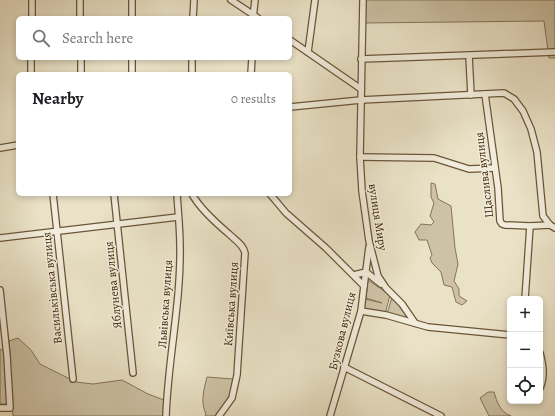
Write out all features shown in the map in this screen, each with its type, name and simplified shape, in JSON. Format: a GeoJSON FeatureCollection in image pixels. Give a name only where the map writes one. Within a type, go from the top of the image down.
{"type":"FeatureCollection","features":[{"type":"Feature","properties":{"kind":"street"},"geometry":{"type":"LineString","coordinates":[[32,0],[32,16]]}},
{"type":"Feature","properties":{"kind":"street"},"geometry":{"type":"LineString","coordinates":[[80,0],[80,16]]}},
{"type":"Feature","properties":{"kind":"street"},"geometry":{"type":"LineString","coordinates":[[132,0],[132,16]]}},
{"type":"Feature","properties":{"kind":"street"},"geometry":{"type":"LineString","coordinates":[[193,16],[194,0]]}},
{"type":"Feature","properties":{"kind":"street"},"geometry":{"type":"LineString","coordinates":[[231,0],[254,16]]}},
{"type":"Feature","properties":{"kind":"street"},"geometry":{"type":"LineString","coordinates":[[255,0],[255,16]]}},
{"type":"Feature","properties":{"kind":"street"},"geometry":{"type":"LineString","coordinates":[[308,52],[315,0]]}},
{"type":"Feature","properties":{"kind":"street","name":"вулиця Миру"},"geometry":{"type":"LineString","coordinates":[[363,0],[360,158],[362,191],[369,241],[378,276],[386,288],[402,304],[415,323]]}},
{"type":"Feature","properties":{"kind":"street"},"geometry":{"type":"LineString","coordinates":[[292,41],[361,89]]}},
{"type":"Feature","properties":{"kind":"street"},"geometry":{"type":"LineString","coordinates":[[362,59],[555,52]]}},
{"type":"Feature","properties":{"kind":"street"},"geometry":{"type":"LineString","coordinates":[[469,56],[471,95]]}},
{"type":"Feature","properties":{"kind":"street"},"geometry":{"type":"LineString","coordinates":[[31,60],[31,72]]}},
{"type":"Feature","properties":{"kind":"street"},"geometry":{"type":"LineString","coordinates":[[81,60],[81,72]]}},
{"type":"Feature","properties":{"kind":"street"},"geometry":{"type":"LineString","coordinates":[[132,60],[132,72]]}},
{"type":"Feature","properties":{"kind":"street"},"geometry":{"type":"LineString","coordinates":[[192,60],[192,72]]}},
{"type":"Feature","properties":{"kind":"street"},"geometry":{"type":"LineString","coordinates":[[251,72],[252,60]]}},
{"type":"Feature","properties":{"kind":"street","name":"Щаслива вулиця"},"geometry":{"type":"LineString","coordinates":[[292,107],[361,100],[504,93],[514,99],[523,111],[531,129],[537,152],[543,216],[552,227]]}},
{"type":"Feature","properties":{"kind":"street","name":"Щаслива вулиця"},"geometry":{"type":"LineString","coordinates":[[484,94],[498,188],[500,221],[505,225],[552,227]]}},
{"type":"Feature","properties":{"kind":"street"},"geometry":{"type":"LineString","coordinates":[[0,148],[16,145]]}},
{"type":"Feature","properties":{"kind":"street"},"geometry":{"type":"LineString","coordinates":[[360,158],[434,158],[469,169],[495,168]]}},
{"type":"Feature","properties":{"kind":"street","name":"Васильківська вулиця"},"geometry":{"type":"LineString","coordinates":[[53,196],[73,379]]}},
{"type":"Feature","properties":{"kind":"street","name":"Яблунева вулиця"},"geometry":{"type":"LineString","coordinates":[[114,196],[133,373]]}},
{"type":"Feature","properties":{"kind":"street","name":"Львівська вулиця"},"geometry":{"type":"LineString","coordinates":[[166,416],[179,274],[180,245],[177,196]]}},
{"type":"Feature","properties":{"kind":"street","name":"Київська вулиця"},"geometry":{"type":"LineString","coordinates":[[194,196],[206,212],[229,235],[242,245],[245,253],[237,375],[232,398],[219,416]]}},
{"type":"Feature","properties":{"kind":"street","name":"Бузкова вулиця"},"geometry":{"type":"LineString","coordinates":[[272,196],[286,213],[326,248],[364,286],[361,311],[330,416]]}},
{"type":"Feature","properties":{"kind":"street"},"geometry":{"type":"LineString","coordinates":[[0,238],[178,217]]}},
{"type":"Feature","properties":{"kind":"street"},"geometry":{"type":"LineString","coordinates":[[525,296],[530,226]]}},
{"type":"Feature","properties":{"kind":"street"},"geometry":{"type":"LineString","coordinates":[[364,286],[369,241]]}},
{"type":"Feature","properties":{"kind":"street"},"geometry":{"type":"LineString","coordinates":[[354,275],[366,272]]}},
{"type":"Feature","properties":{"kind":"street"},"geometry":{"type":"LineString","coordinates":[[366,272],[386,288]]}},
{"type":"Feature","properties":{"kind":"street"},"geometry":{"type":"LineString","coordinates":[[0,290],[7,356],[10,408],[0,408]]}},
{"type":"Feature","properties":{"kind":"street"},"geometry":{"type":"LineString","coordinates":[[361,311],[428,327],[507,334]]}},
{"type":"Feature","properties":{"kind":"street"},"geometry":{"type":"LineString","coordinates":[[344,367],[441,416]]}},
{"type":"Feature","properties":{"kind":"street"},"geometry":{"type":"LineString","coordinates":[[543,367],[543,381]]}},
{"type":"Feature","properties":{"kind":"shaded area"},"geometry":{"type":"Polygon","coordinates":[[[366,0],[555,0],[555,58],[549,58],[544,21],[365,23],[366,0]]]}},
{"type":"Feature","properties":{"kind":"shaded area"},"geometry":{"type":"Polygon","coordinates":[[[431,183],[435,184],[438,199],[451,206],[458,264],[454,281],[459,289],[459,296],[467,301],[462,305],[456,302],[452,287],[444,285],[441,272],[432,263],[430,258],[432,255],[427,240],[419,240],[415,232],[421,224],[431,225],[434,222],[430,216],[434,203],[431,197],[431,183]]]}},
{"type":"Feature","properties":{"kind":"shaded area"},"geometry":{"type":"Polygon","coordinates":[[[368,280],[390,295],[385,314],[363,309],[365,299],[382,303],[366,298],[368,280]]]}},
{"type":"Feature","properties":{"kind":"shaded area"},"geometry":{"type":"Polygon","coordinates":[[[392,297],[407,316],[406,318],[387,314],[392,297]]]}},
{"type":"Feature","properties":{"kind":"shaded area"},"geometry":{"type":"Polygon","coordinates":[[[18,338],[31,350],[40,364],[76,382],[93,384],[122,380],[148,394],[164,400],[164,416],[13,416],[12,404],[0,404],[0,349],[10,354],[9,341],[18,338]]]}},
{"type":"Feature","properties":{"kind":"shaded area"},"geometry":{"type":"Polygon","coordinates":[[[207,377],[233,379],[231,392],[219,415],[220,416],[205,416],[203,396],[207,377]]]}},
{"type":"Feature","properties":{"kind":"shaded area"},"geometry":{"type":"Polygon","coordinates":[[[488,392],[494,392],[498,403],[504,412],[511,416],[489,416],[480,398],[488,392]]]}}]}
